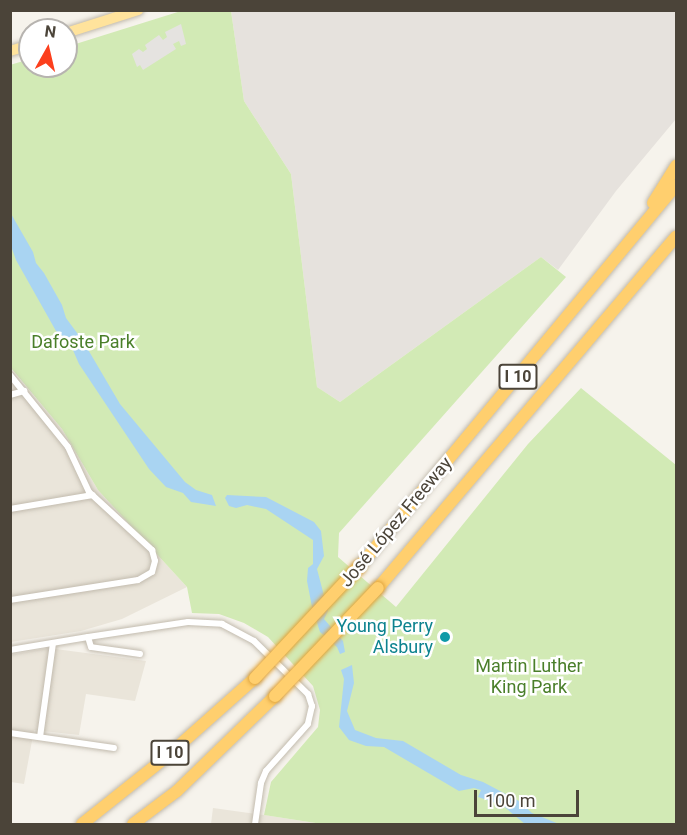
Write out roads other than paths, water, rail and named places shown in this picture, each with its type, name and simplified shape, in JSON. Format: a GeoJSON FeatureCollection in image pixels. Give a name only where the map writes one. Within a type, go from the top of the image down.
{"type":"FeatureCollection","features":[{"type":"Feature","properties":{"kind":"highway"},"geometry":{"type":"LineString","coordinates":[[628,244],[676,166]]}},
{"type":"Feature","properties":{"kind":"highway","name":"José López Freeway"},"geometry":{"type":"LineString","coordinates":[[82,825],[165,758],[255,678],[359,567],[676,186]]}},
{"type":"Feature","properties":{"kind":"highway","name":"José López Freeway"},"geometry":{"type":"LineString","coordinates":[[133,825],[177,790],[275,696],[378,588],[676,236]]}},
{"type":"Feature","properties":{"kind":"main road"},"geometry":{"type":"LineString","coordinates":[[78,29],[138,10]]}},
{"type":"Feature","properties":{"kind":"street"},"geometry":{"type":"LineString","coordinates":[[10,375],[68,447],[93,495],[152,550],[155,561],[152,572],[138,580],[10,600]]}},
{"type":"Feature","properties":{"kind":"street"},"geometry":{"type":"LineString","coordinates":[[10,395],[24,391]]}},
{"type":"Feature","properties":{"kind":"street"},"geometry":{"type":"LineString","coordinates":[[10,509],[93,495]]}},
{"type":"Feature","properties":{"kind":"street"},"geometry":{"type":"LineString","coordinates":[[10,650],[178,623],[205,621],[230,627],[254,641],[300,684],[308,694],[312,706],[306,728],[265,773],[261,783],[255,825]]}},
{"type":"Feature","properties":{"kind":"street"},"geometry":{"type":"LineString","coordinates":[[88,637],[91,647],[140,654]]}},
{"type":"Feature","properties":{"kind":"street"},"geometry":{"type":"LineString","coordinates":[[40,737],[53,643]]}},
{"type":"Feature","properties":{"kind":"street"},"geometry":{"type":"LineString","coordinates":[[10,733],[114,748]]}},
{"type":"Feature","properties":{"kind":"water"},"geometry":{"type":"Polygon","coordinates":[[[10,212],[33,252],[36,263],[62,305],[66,318],[83,341],[120,404],[185,482],[196,490],[212,495],[216,506],[191,502],[183,493],[166,487],[149,469],[79,364],[69,341],[56,331],[16,260],[11,246],[10,212]]]}},
{"type":"Feature","properties":{"kind":"water"},"geometry":{"type":"Polygon","coordinates":[[[227,495],[266,497],[314,522],[321,531],[324,556],[317,569],[328,611],[324,619],[343,641],[345,652],[340,654],[337,647],[320,632],[312,607],[307,581],[308,568],[313,564],[313,540],[266,509],[247,505],[236,508],[229,506],[225,498],[227,495]]]}},
{"type":"Feature","properties":{"kind":"water"},"geometry":{"type":"Polygon","coordinates":[[[352,665],[354,683],[347,711],[355,730],[376,738],[403,741],[461,775],[483,782],[519,801],[532,813],[559,824],[525,824],[502,805],[478,797],[481,790],[474,788],[459,791],[384,747],[366,746],[349,740],[339,727],[344,679],[341,670],[352,665]]]}},
{"type":"Feature","properties":{"kind":"place","name":"Young Perry Alsbury"},"geometry":{"type":"Point","coordinates":[445,637]}},
{"type":"Feature","properties":{"kind":"park label","name":"Dafoste Park"},"geometry":{"type":"Point","coordinates":[83,342]}},
{"type":"Feature","properties":{"kind":"park label","name":"Martin Luther King Park"},"geometry":{"type":"Point","coordinates":[529,677]}}]}
